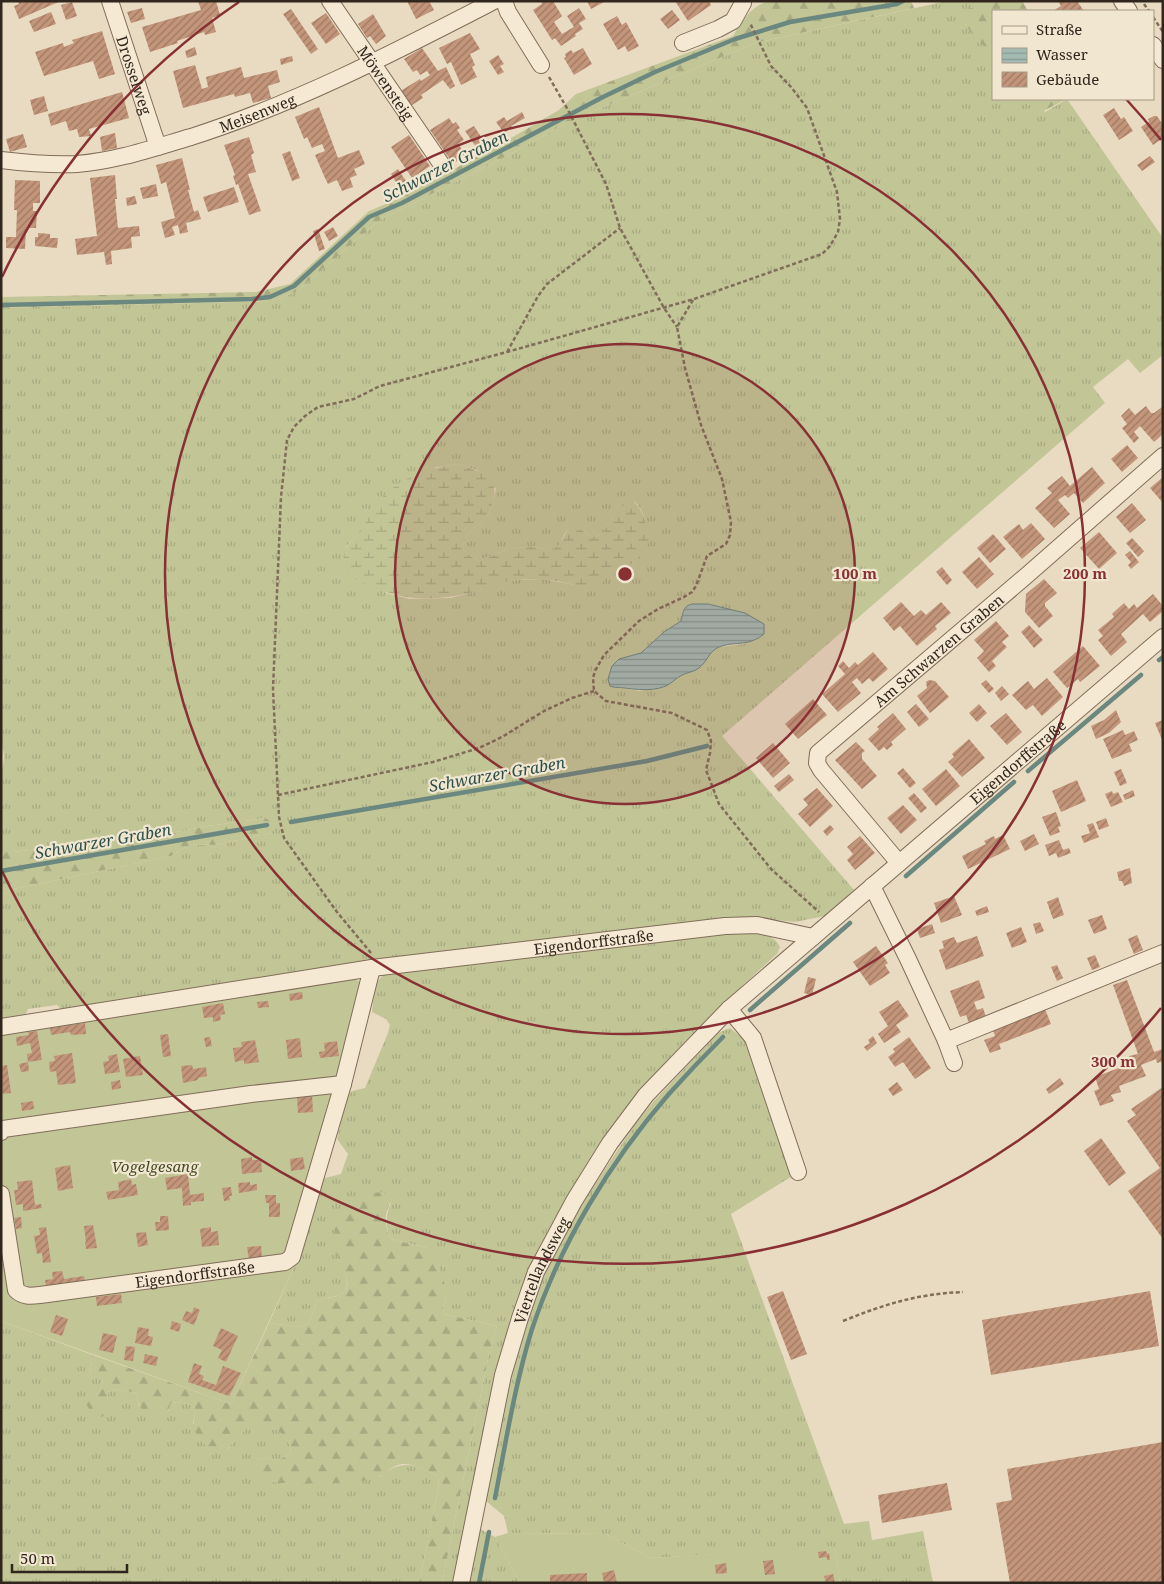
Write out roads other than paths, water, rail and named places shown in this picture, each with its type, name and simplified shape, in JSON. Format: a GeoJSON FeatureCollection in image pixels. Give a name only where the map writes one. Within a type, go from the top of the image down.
{"type":"FeatureCollection","features":[{"type":"Feature","properties":{"kind":"street","name":"Drosselweg"},"geometry":{"type":"LineString","coordinates":[[110,1],[158,147]]}},
{"type":"Feature","properties":{"kind":"street","name":"Möwensteig"},"geometry":{"type":"LineString","coordinates":[[330,1],[442,165]]}},
{"type":"Feature","properties":{"kind":"street","name":"Meisenweg"},"geometry":{"type":"LineString","coordinates":[[1,160],[78,164],[114,158],[158,147],[296,98],[373,63],[494,1]]}},
{"type":"Feature","properties":{"kind":"street"},"geometry":{"type":"LineString","coordinates":[[504,1],[508,12],[541,65]]}},
{"type":"Feature","properties":{"kind":"street"},"geometry":{"type":"LineString","coordinates":[[682,43],[733,21],[742,1]]}},
{"type":"Feature","properties":{"kind":"street"},"geometry":{"type":"LineString","coordinates":[[1154,46],[1163,60]]}},
{"type":"Feature","properties":{"kind":"street","name":"Am Schwarzen Graben"},"geometry":{"type":"LineString","coordinates":[[899,863],[821,770],[817,763],[818,753],[1026,576],[1163,456]]}},
{"type":"Feature","properties":{"kind":"street","name":"Eigendorffstraße"},"geometry":{"type":"LineString","coordinates":[[757,986],[1163,637]]}},
{"type":"Feature","properties":{"kind":"street"},"geometry":{"type":"LineString","coordinates":[[872,886],[946,1041],[954,1063]]}},
{"type":"Feature","properties":{"kind":"street","name":"Eigendorffstraße"},"geometry":{"type":"LineString","coordinates":[[1,1027],[372,968],[725,926],[757,924],[813,937]]}},
{"type":"Feature","properties":{"kind":"street"},"geometry":{"type":"LineString","coordinates":[[946,1041],[1163,953]]}},
{"type":"Feature","properties":{"kind":"street","name":"Eigendorffstraße"},"geometry":{"type":"LineString","coordinates":[[1,1194],[16,1290],[25,1296],[284,1262],[292,1257],[343,1084],[372,968]]}},
{"type":"Feature","properties":{"kind":"street","name":"Viertellandsweg"},"geometry":{"type":"LineString","coordinates":[[461,1583],[503,1375],[536,1272],[574,1200],[610,1144],[646,1096],[729,1009],[757,986]]}},
{"type":"Feature","properties":{"kind":"street"},"geometry":{"type":"LineString","coordinates":[[729,1009],[753,1038],[798,1172]]}},
{"type":"Feature","properties":{"kind":"street"},"geometry":{"type":"LineString","coordinates":[[1,1132],[3,1129],[250,1094],[343,1084]]}},
{"type":"Feature","properties":{"kind":"water"},"geometry":{"type":"Polygon","coordinates":[[[692,604],[708,604],[745,613],[764,624],[764,634],[752,641],[729,644],[717,648],[699,668],[682,675],[666,686],[646,690],[610,686],[608,679],[612,666],[619,659],[641,653],[664,632],[681,621],[685,608],[692,604]]]}},
{"type":"Feature","properties":{"kind":"waterway","name":"Schwarzer Graben"},"geometry":{"type":"LineString","coordinates":[[1,305],[270,297],[294,286],[369,217],[402,203],[603,97],[655,72],[735,39],[790,22],[897,4],[903,1]]}},
{"type":"Feature","properties":{"kind":"waterway"},"geometry":{"type":"LineString","coordinates":[[1159,660],[1163,657]]}},
{"type":"Feature","properties":{"kind":"waterway"},"geometry":{"type":"LineString","coordinates":[[1028,771],[1141,675]]}},
{"type":"Feature","properties":{"kind":"waterway","name":"Schwarzer Graben"},"geometry":{"type":"LineString","coordinates":[[291,822],[647,761],[707,746]]}},
{"type":"Feature","properties":{"kind":"waterway"},"geometry":{"type":"LineString","coordinates":[[906,876],[1014,782]]}},
{"type":"Feature","properties":{"kind":"waterway","name":"Schwarzer Graben"},"geometry":{"type":"LineString","coordinates":[[1,871],[267,825]]}},
{"type":"Feature","properties":{"kind":"waterway"},"geometry":{"type":"LineString","coordinates":[[750,1010],[850,923]]}},
{"type":"Feature","properties":{"kind":"waterway"},"geometry":{"type":"LineString","coordinates":[[495,1498],[516,1392],[532,1329],[557,1266],[572,1235],[626,1148],[675,1088],[723,1037]]}},
{"type":"Feature","properties":{"kind":"waterway"},"geometry":{"type":"LineString","coordinates":[[479,1583],[489,1532]]}},
{"type":"Feature","properties":{"kind":"park label","name":"Vogelgesang"},"geometry":{"type":"Point","coordinates":[155,1166]}}]}
